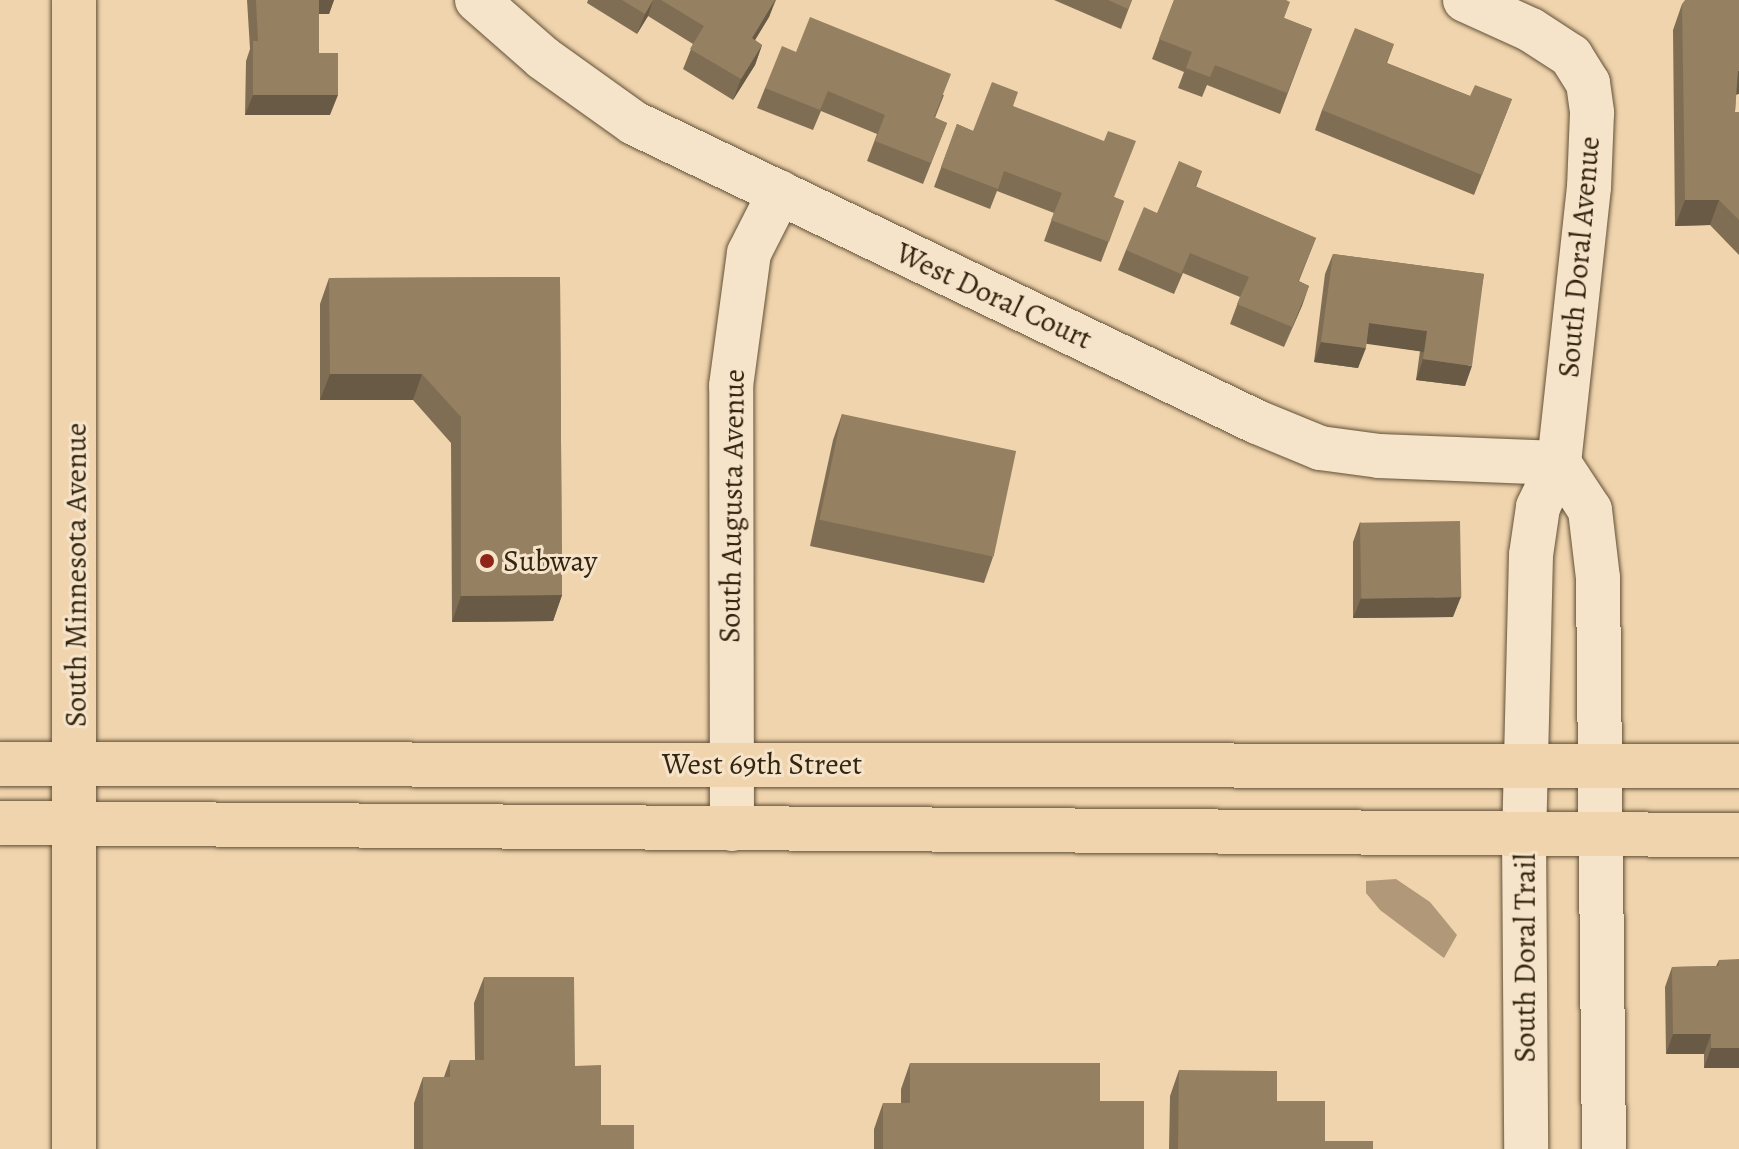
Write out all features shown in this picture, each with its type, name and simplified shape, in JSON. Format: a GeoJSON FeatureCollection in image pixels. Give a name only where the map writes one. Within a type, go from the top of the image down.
{"type":"FeatureCollection","features":[{"type":"Feature","properties":{"kind":"main road","name":"South Minnesota Avenue"},"geometry":{"type":"LineString","coordinates":[[74,0],[77,761],[74,1149]]}},
{"type":"Feature","properties":{"kind":"main road","name":"West 69th Street"},"geometry":{"type":"LineString","coordinates":[[0,764],[77,761],[1739,766]]}},
{"type":"Feature","properties":{"kind":"main road"},"geometry":{"type":"LineString","coordinates":[[0,823],[76,827],[1739,835]]}},
{"type":"Feature","properties":{"kind":"street","name":"West Doral Court"},"geometry":{"type":"LineString","coordinates":[[477,0],[543,58],[634,123],[957,281],[1320,448],[1438,460],[1559,463]]}},
{"type":"Feature","properties":{"kind":"street","name":"South Doral Avenue"},"geometry":{"type":"LineString","coordinates":[[1465,0],[1531,30],[1571,56],[1588,83],[1592,113],[1589,187],[1559,463],[1538,507],[1531,555],[1525,766]]}},
{"type":"Feature","properties":{"kind":"street","name":"South Augusta Avenue"},"geometry":{"type":"LineString","coordinates":[[732,829],[731,386],[749,253],[780,192]]}},
{"type":"Feature","properties":{"kind":"street"},"geometry":{"type":"LineString","coordinates":[[1559,463],[1590,510],[1598,578],[1604,1149]]}},
{"type":"Feature","properties":{"kind":"street","name":"South Doral Trail"},"geometry":{"type":"LineString","coordinates":[[1525,766],[1526,1149]]}},
{"type":"Feature","properties":{"kind":"shaded area"},"geometry":{"type":"Polygon","coordinates":[[[1396,879],[1430,902],[1457,935],[1444,958],[1380,910],[1366,893],[1366,881],[1396,879]]]}},
{"type":"Feature","properties":{"kind":"building"},"geometry":{"type":"Polygon","coordinates":[[[256,0],[319,0],[319,53],[338,53],[338,95],[253,95],[253,41],[258,41],[256,0]]]}},
{"type":"Feature","properties":{"kind":"building"},"geometry":{"type":"Polygon","coordinates":[[[622,0],[653,0],[645,14],[622,0]]]}},
{"type":"Feature","properties":{"kind":"building"},"geometry":{"type":"Polygon","coordinates":[[[661,0],[775,0],[752,38],[762,45],[741,79],[690,49],[704,26],[661,0]]]}},
{"type":"Feature","properties":{"kind":"building"},"geometry":{"type":"Polygon","coordinates":[[[1108,0],[1132,0],[1128,9],[1108,0]]]}},
{"type":"Feature","properties":{"kind":"building"},"geometry":{"type":"Polygon","coordinates":[[[1174,0],[1290,2],[1284,18],[1312,29],[1287,93],[1215,65],[1210,77],[1186,68],[1192,52],[1159,39],[1174,0]]]}},
{"type":"Feature","properties":{"kind":"building"},"geometry":{"type":"Polygon","coordinates":[[[1685,0],[1739,0],[1739,70],[1735,112],[1739,112],[1739,220],[1719,200],[1685,200],[1682,4],[1685,0]]]}},
{"type":"Feature","properties":{"kind":"building"},"geometry":{"type":"Polygon","coordinates":[[[810,17],[951,74],[934,117],[947,123],[931,163],[875,141],[885,115],[828,91],[820,110],[765,88],[782,46],[796,52],[810,17]]]}},
{"type":"Feature","properties":{"kind":"building"},"geometry":{"type":"Polygon","coordinates":[[[1355,28],[1394,44],[1386,63],[1470,96],[1475,85],[1512,99],[1482,175],[1322,110],[1355,28]]]}},
{"type":"Feature","properties":{"kind":"building"},"geometry":{"type":"Polygon","coordinates":[[[992,82],[1018,92],[1013,106],[1104,141],[1108,131],[1136,141],[1114,197],[1124,201],[1109,242],[1051,220],[1062,193],[1004,171],[998,189],[941,167],[957,124],[973,131],[992,82]]]}},
{"type":"Feature","properties":{"kind":"building"},"geometry":{"type":"Polygon","coordinates":[[[1179,161],[1202,171],[1195,186],[1316,238],[1298,281],[1309,286],[1292,327],[1237,304],[1249,277],[1190,253],[1181,274],[1126,250],[1144,207],[1157,213],[1179,161]]]}},
{"type":"Feature","properties":{"kind":"building"},"geometry":{"type":"Polygon","coordinates":[[[1333,254],[1484,274],[1472,366],[1423,359],[1427,331],[1369,323],[1366,348],[1321,342],[1333,254]]]}},
{"type":"Feature","properties":{"kind":"building"},"geometry":{"type":"Polygon","coordinates":[[[560,277],[562,595],[461,596],[461,417],[422,374],[330,374],[329,278],[560,277]]]}},
{"type":"Feature","properties":{"kind":"building"},"geometry":{"type":"Polygon","coordinates":[[[842,414],[1016,451],[994,557],[820,520],[842,414]]]}},
{"type":"Feature","properties":{"kind":"building"},"geometry":{"type":"Polygon","coordinates":[[[1460,521],[1461,597],[1361,599],[1360,523],[1460,521]]]}},
{"type":"Feature","properties":{"kind":"building"},"geometry":{"type":"Polygon","coordinates":[[[1739,959],[1739,1048],[1711,1048],[1711,1034],[1673,1034],[1672,967],[1719,966],[1719,960],[1739,959]]]}},
{"type":"Feature","properties":{"kind":"building"},"geometry":{"type":"Polygon","coordinates":[[[484,977],[574,977],[575,1066],[601,1065],[601,1125],[634,1125],[634,1149],[423,1149],[423,1077],[450,1077],[450,1060],[484,1060],[484,977]]]}},
{"type":"Feature","properties":{"kind":"building"},"geometry":{"type":"Polygon","coordinates":[[[910,1063],[1100,1063],[1100,1101],[1144,1101],[1144,1149],[883,1149],[883,1103],[910,1103],[910,1063]]]}},
{"type":"Feature","properties":{"kind":"building"},"geometry":{"type":"Polygon","coordinates":[[[1179,1070],[1277,1071],[1277,1101],[1325,1101],[1325,1141],[1373,1141],[1373,1149],[1178,1149],[1179,1070]]]}},
{"type":"Feature","properties":{"kind":"place","name":"Subway"},"geometry":{"type":"Point","coordinates":[487,561]}}]}
